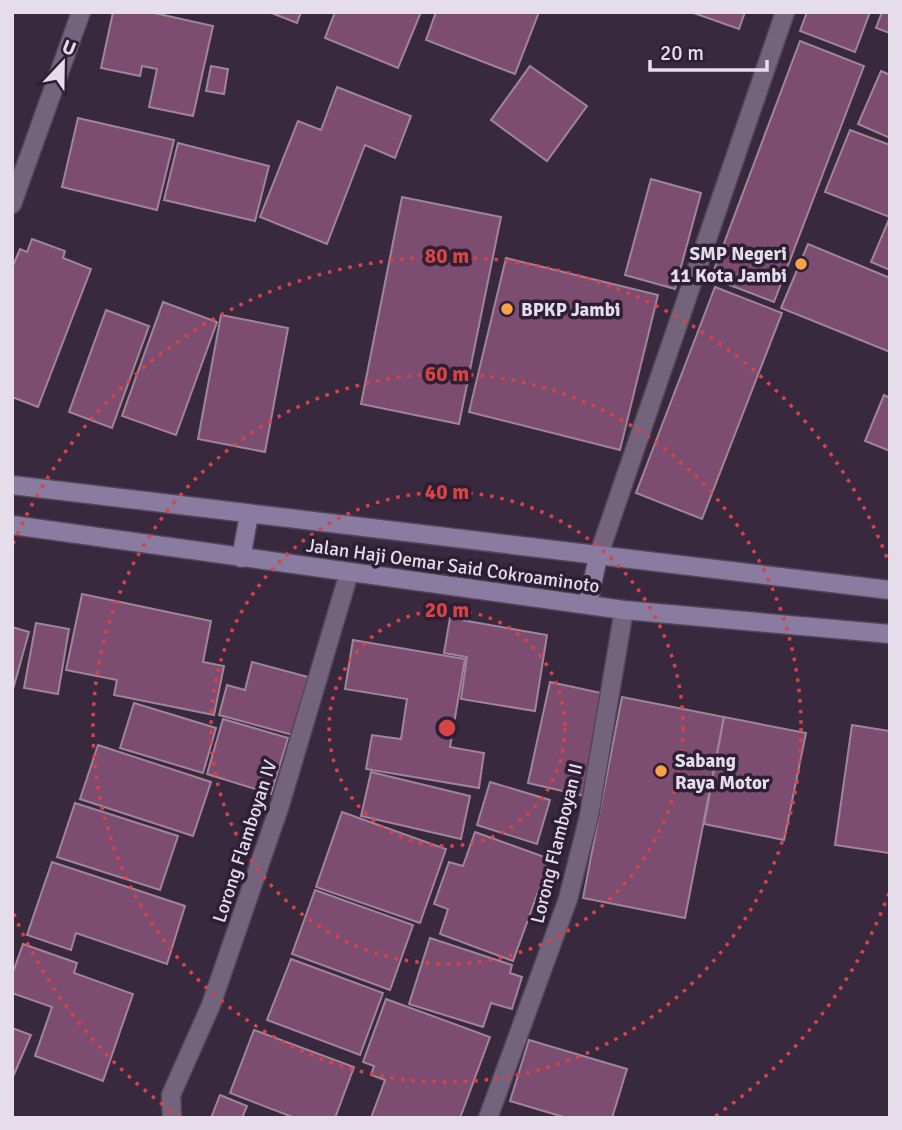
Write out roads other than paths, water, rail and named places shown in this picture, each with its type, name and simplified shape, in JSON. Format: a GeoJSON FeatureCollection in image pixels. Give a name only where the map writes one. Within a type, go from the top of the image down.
{"type":"FeatureCollection","features":[{"type":"Feature","properties":{"kind":"main road","name":"Jalan Haji Oemar Said Cokroaminoto"},"geometry":{"type":"LineString","coordinates":[[12,485],[249,516],[890,590]]}},
{"type":"Feature","properties":{"kind":"main road"},"geometry":{"type":"LineString","coordinates":[[240,558],[249,516]]}},
{"type":"Feature","properties":{"kind":"main road","name":"Jalan Haji Oemar Said Cokroaminoto"},"geometry":{"type":"LineString","coordinates":[[12,525],[624,610],[890,634]]}},
{"type":"Feature","properties":{"kind":"main road"},"geometry":{"type":"LineString","coordinates":[[588,603],[598,557]]}},
{"type":"Feature","properties":{"kind":"street"},"geometry":{"type":"LineString","coordinates":[[12,204],[82,12]]}},
{"type":"Feature","properties":{"kind":"street"},"geometry":{"type":"LineString","coordinates":[[598,557],[785,12]]}},
{"type":"Feature","properties":{"kind":"street","name":"Lorong Flamboyan IV"},"geometry":{"type":"LineString","coordinates":[[172,1118],[172,1095],[211,1005],[280,805],[349,573]]}},
{"type":"Feature","properties":{"kind":"street","name":"Lorong Flamboyan II"},"geometry":{"type":"LineString","coordinates":[[488,1118],[568,899],[589,816],[624,610]]}},
{"type":"Feature","properties":{"kind":"place","name":"SMP Negeri 11 Kota Jambi"},"geometry":{"type":"Point","coordinates":[801,264]}},
{"type":"Feature","properties":{"kind":"place","name":"BPKP Jambi"},"geometry":{"type":"Point","coordinates":[507,309]}},
{"type":"Feature","properties":{"kind":"place","name":"Sabang Raya Motor"},"geometry":{"type":"Point","coordinates":[661,771]}}]}
